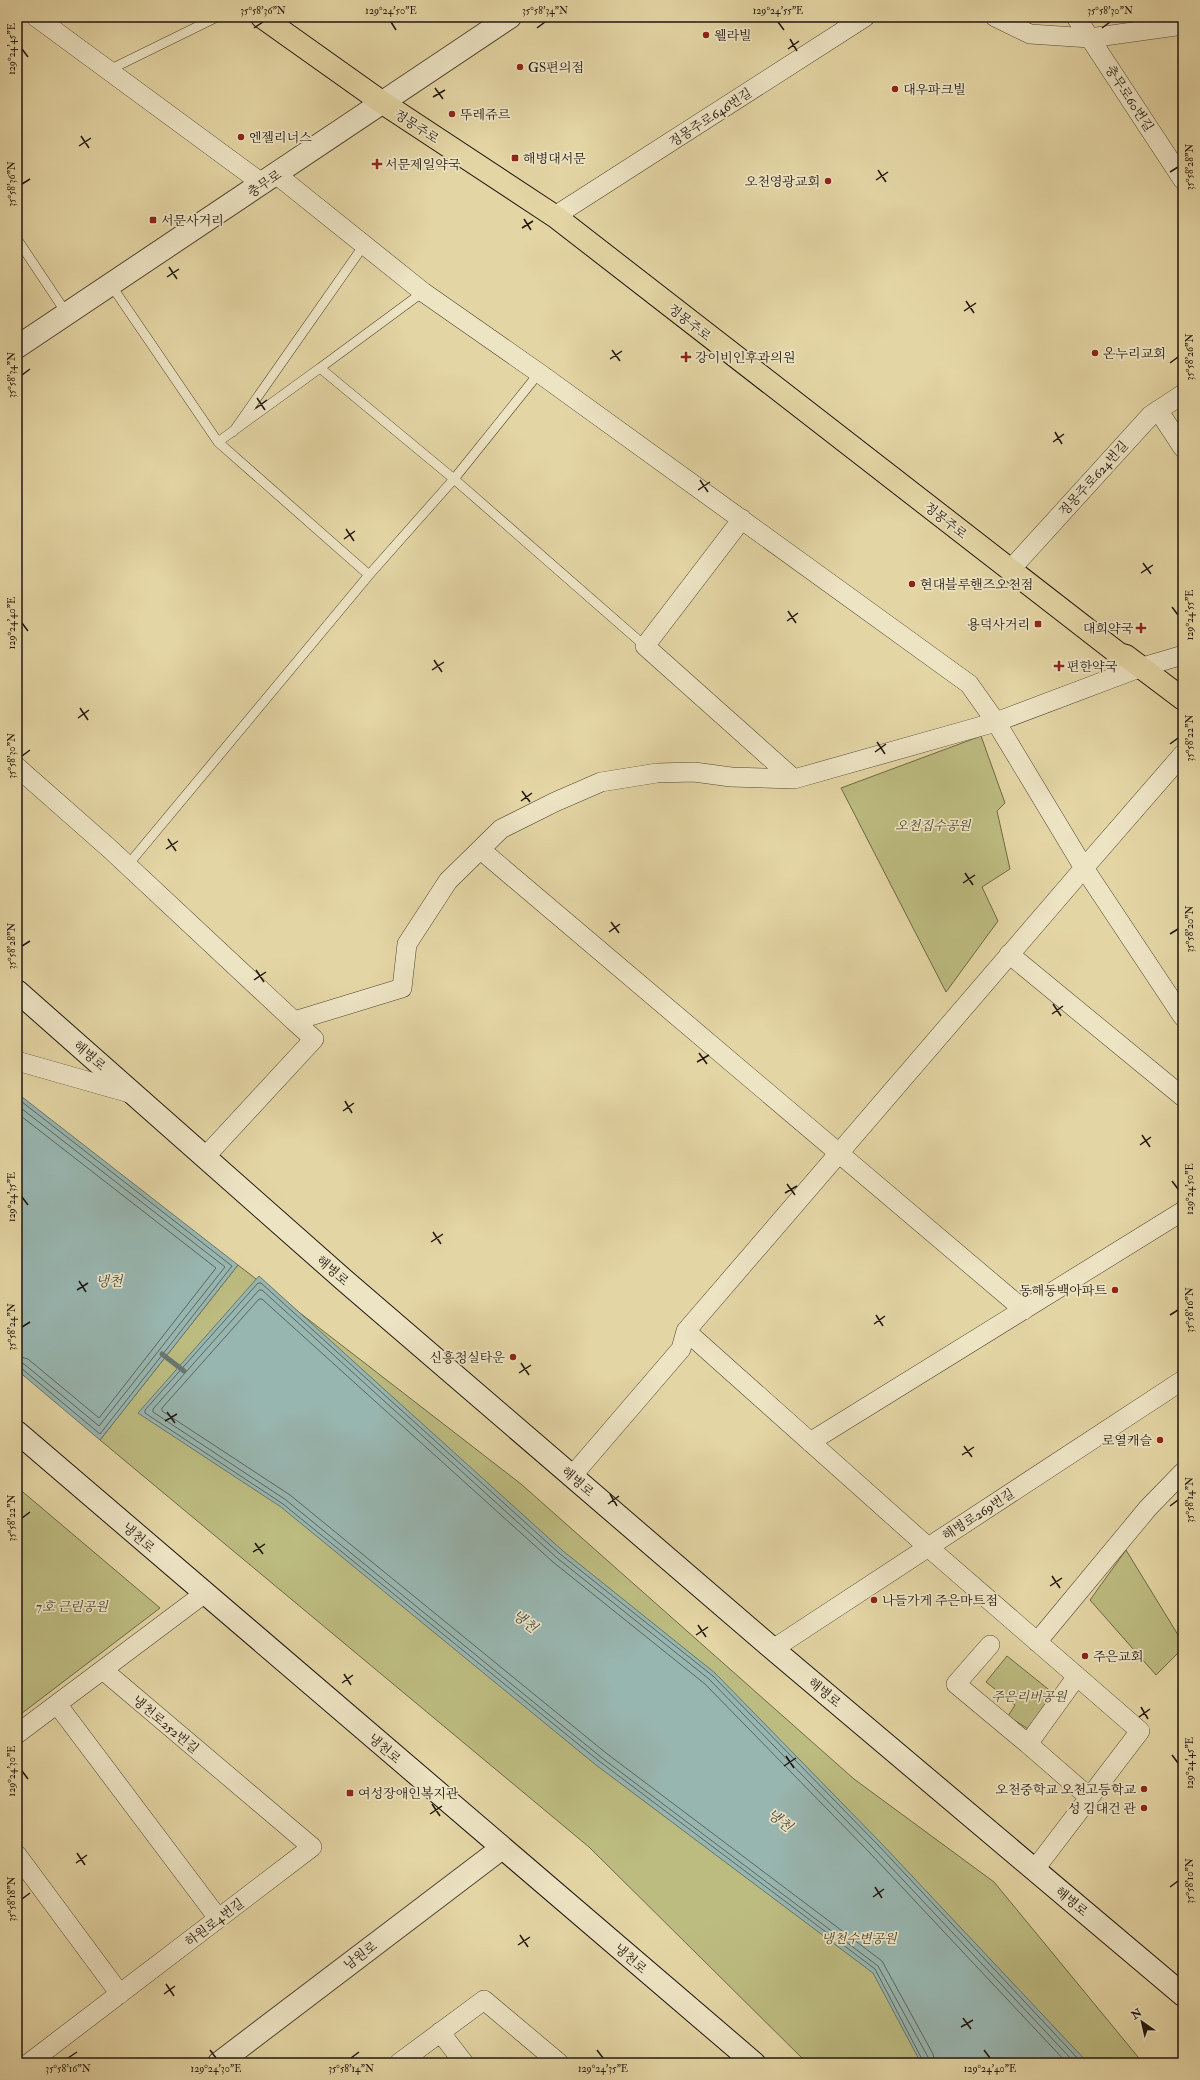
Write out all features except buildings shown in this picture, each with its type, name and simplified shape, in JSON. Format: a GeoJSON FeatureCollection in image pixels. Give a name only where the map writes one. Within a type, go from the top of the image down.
{"type":"FeatureCollection","features":[{"type":"Feature","properties":{"kind":"main road","name":"정몽주로"},"geometry":{"type":"LineString","coordinates":[[262,17],[383,103],[555,216],[1010,570],[1139,668],[1183,699]]}},
{"type":"Feature","properties":{"kind":"main road","name":"충무로"},"geometry":{"type":"LineString","coordinates":[[17,347],[510,17]]}},
{"type":"Feature","properties":{"kind":"main road","name":"해병로"},"geometry":{"type":"LineString","coordinates":[[17,991],[344,1280],[774,1649],[1183,1995]]}},
{"type":"Feature","properties":{"kind":"main road","name":"냉천로"},"geometry":{"type":"LineString","coordinates":[[17,1432],[754,2063]]}},
{"type":"Feature","properties":{"kind":"main road","name":"남원로"},"geometry":{"type":"LineString","coordinates":[[219,2063],[502,1848]]}},
{"type":"Feature","properties":{"kind":"street"},"geometry":{"type":"LineString","coordinates":[[36,17],[109,70],[270,179],[364,245],[423,292],[539,372],[969,684],[996,722],[1084,868],[1183,1016]]}},
{"type":"Feature","properties":{"kind":"street","name":"정몽주로646번길"},"geometry":{"type":"LineString","coordinates":[[555,216],[865,17]]}},
{"type":"Feature","properties":{"kind":"street"},"geometry":{"type":"LineString","coordinates":[[995,17],[1030,34],[1090,38],[1183,25]]}},
{"type":"Feature","properties":{"kind":"street","name":"충무로60번길"},"geometry":{"type":"LineString","coordinates":[[1076,17],[1183,180]]}},
{"type":"Feature","properties":{"kind":"street","name":"정몽주로624번길"},"geometry":{"type":"LineString","coordinates":[[1010,570],[1151,415],[1183,394]]}},
{"type":"Feature","properties":{"kind":"street"},"geometry":{"type":"LineString","coordinates":[[1158,410],[1183,448]]}},
{"type":"Feature","properties":{"kind":"street"},"geometry":{"type":"LineString","coordinates":[[742,519],[645,646],[794,779]]}},
{"type":"Feature","properties":{"kind":"street"},"geometry":{"type":"LineString","coordinates":[[294,1021],[402,988],[407,944],[448,881],[501,829],[555,802],[601,782],[657,773],[694,772],[731,777],[794,779],[996,722],[1139,668],[1183,655]]}},
{"type":"Feature","properties":{"kind":"street"},"geometry":{"type":"LineString","coordinates":[[572,1476],[681,1349],[686,1331],[1009,954],[1183,754]]}},
{"type":"Feature","properties":{"kind":"street"},"geometry":{"type":"LineString","coordinates":[[17,767],[127,866],[314,1039],[205,1157]]}},
{"type":"Feature","properties":{"kind":"street"},"geometry":{"type":"LineString","coordinates":[[481,850],[1024,1310]]}},
{"type":"Feature","properties":{"kind":"street"},"geometry":{"type":"LineString","coordinates":[[1009,954],[1183,1097]]}},
{"type":"Feature","properties":{"kind":"street"},"geometry":{"type":"LineString","coordinates":[[17,1061],[134,1094]]}},
{"type":"Feature","properties":{"kind":"street"},"geometry":{"type":"LineString","coordinates":[[810,1442],[1183,1211]]}},
{"type":"Feature","properties":{"kind":"street"},"geometry":{"type":"LineString","coordinates":[[686,1331],[928,1547],[1140,1731],[1035,1869]]}},
{"type":"Feature","properties":{"kind":"street","name":"해병로269번길"},"geometry":{"type":"LineString","coordinates":[[774,1649],[1183,1380]]}},
{"type":"Feature","properties":{"kind":"street"},"geometry":{"type":"LineString","coordinates":[[1037,1642],[1148,1508],[1183,1472]]}},
{"type":"Feature","properties":{"kind":"street"},"geometry":{"type":"LineString","coordinates":[[17,1734],[205,1593]]}},
{"type":"Feature","properties":{"kind":"street"},"geometry":{"type":"LineString","coordinates":[[990,1645],[956,1684],[1089,1797]]}},
{"type":"Feature","properties":{"kind":"street","name":"냉천로252번길"},"geometry":{"type":"LineString","coordinates":[[103,1670],[229,1777]]}},
{"type":"Feature","properties":{"kind":"street"},"geometry":{"type":"LineString","coordinates":[[1028,1744],[1076,1676]]}},
{"type":"Feature","properties":{"kind":"street"},"geometry":{"type":"LineString","coordinates":[[57,1704],[218,1918]]}},
{"type":"Feature","properties":{"kind":"street","name":"하원로4번길"},"geometry":{"type":"LineString","coordinates":[[29,2063],[312,1847],[229,1777]]}},
{"type":"Feature","properties":{"kind":"street"},"geometry":{"type":"LineString","coordinates":[[17,1855],[120,1994]]}},
{"type":"Feature","properties":{"kind":"street"},"geometry":{"type":"LineString","coordinates":[[399,2063],[484,2000],[559,2063]]}},
{"type":"Feature","properties":{"kind":"street"},"geometry":{"type":"LineString","coordinates":[[440,2032],[464,2063]]}},
{"type":"Feature","properties":{"kind":"lane"},"geometry":{"type":"LineString","coordinates":[[109,70],[217,17]]}},
{"type":"Feature","properties":{"kind":"lane"},"geometry":{"type":"LineString","coordinates":[[17,239],[67,314]]}},
{"type":"Feature","properties":{"kind":"lane"},"geometry":{"type":"LineString","coordinates":[[233,432],[364,245]]}},
{"type":"Feature","properties":{"kind":"lane"},"geometry":{"type":"LineString","coordinates":[[111,285],[218,442],[369,575]]}},
{"type":"Feature","properties":{"kind":"lane"},"geometry":{"type":"LineString","coordinates":[[218,442],[423,292]]}},
{"type":"Feature","properties":{"kind":"lane"},"geometry":{"type":"LineString","coordinates":[[320,368],[454,479],[645,646]]}},
{"type":"Feature","properties":{"kind":"lane"},"geometry":{"type":"LineString","coordinates":[[127,866],[369,575],[454,479],[539,372]]}},
{"type":"Feature","properties":{"kind":"green space","name":"오천집수공원"},"geometry":{"type":"Polygon","coordinates":[[[981,736],[1005,803],[997,811],[1010,869],[982,887],[998,921],[946,992],[841,788],[981,736]]]}},
{"type":"Feature","properties":{"kind":"green space","name":"냉천수변공원"},"geometry":{"type":"Polygon","coordinates":[[[238,1265],[521,1484],[854,1779],[994,1882],[1143,2063],[807,2063],[589,1847],[100,1440],[238,1265]]]}},
{"type":"Feature","properties":{"kind":"green space","name":"7호 근린공원"},"geometry":{"type":"Polygon","coordinates":[[[17,1487],[160,1608],[17,1717],[17,1487]]]}},
{"type":"Feature","properties":{"kind":"green space"},"geometry":{"type":"Polygon","coordinates":[[[1126,1550],[1183,1643],[1183,1648],[1156,1675],[1090,1600],[1126,1550]]]}},
{"type":"Feature","properties":{"kind":"green space","name":"주은리버공원"},"geometry":{"type":"Polygon","coordinates":[[[1007,1656],[1053,1693],[1028,1729],[1008,1716],[1015,1705],[986,1682],[1007,1656]]]}},
{"type":"Feature","properties":{"kind":"water","name":"냉천"},"geometry":{"type":"Polygon","coordinates":[[[17,1093],[238,1265],[100,1440],[17,1370],[17,1093]]]}},
{"type":"Feature","properties":{"kind":"water"},"geometry":{"type":"Polygon","coordinates":[[[259,1276],[563,1551],[715,1673],[881,1843],[1088,2063],[921,2063],[873,1973],[596,1765],[281,1507],[138,1413],[259,1276]]]}},
{"type":"Feature","properties":{"kind":"waterway","name":"냉천"},"geometry":{"type":"LineString","coordinates":[[162,1354],[184,1371]]}},
{"type":"Feature","properties":{"kind":"place","name":"웰라빌"},"geometry":{"type":"Point","coordinates":[706,35]}},
{"type":"Feature","properties":{"kind":"place","name":"GS편의점"},"geometry":{"type":"Point","coordinates":[520,67]}},
{"type":"Feature","properties":{"kind":"place","name":"대우파크빌"},"geometry":{"type":"Point","coordinates":[895,89]}},
{"type":"Feature","properties":{"kind":"place","name":"뚜레쥬르"},"geometry":{"type":"Point","coordinates":[452,114]}},
{"type":"Feature","properties":{"kind":"place","name":"엔젤리너스"},"geometry":{"type":"Point","coordinates":[241,137]}},
{"type":"Feature","properties":{"kind":"place","name":"해병대서문"},"geometry":{"type":"Point","coordinates":[515,158]}},
{"type":"Feature","properties":{"kind":"place","name":"서문제일약국"},"geometry":{"type":"Point","coordinates":[377,164]}},
{"type":"Feature","properties":{"kind":"place","name":"오천영광교회"},"geometry":{"type":"Point","coordinates":[828,181]}},
{"type":"Feature","properties":{"kind":"place","name":"서문사거리"},"geometry":{"type":"Point","coordinates":[153,220]}},
{"type":"Feature","properties":{"kind":"place","name":"온누리교회"},"geometry":{"type":"Point","coordinates":[1095,353]}},
{"type":"Feature","properties":{"kind":"place","name":"강이비인후과의원"},"geometry":{"type":"Point","coordinates":[686,357]}},
{"type":"Feature","properties":{"kind":"place","name":"현대블루핸즈오천점"},"geometry":{"type":"Point","coordinates":[912,584]}},
{"type":"Feature","properties":{"kind":"place","name":"용덕사거리"},"geometry":{"type":"Point","coordinates":[1038,624]}},
{"type":"Feature","properties":{"kind":"place","name":"대희약국"},"geometry":{"type":"Point","coordinates":[1141,628]}},
{"type":"Feature","properties":{"kind":"place","name":"편한약국"},"geometry":{"type":"Point","coordinates":[1059,666]}},
{"type":"Feature","properties":{"kind":"place","name":"동해동백아파트"},"geometry":{"type":"Point","coordinates":[1115,1290]}},
{"type":"Feature","properties":{"kind":"place","name":"신흥청실타운"},"geometry":{"type":"Point","coordinates":[513,1357]}},
{"type":"Feature","properties":{"kind":"place","name":"로열캐슬"},"geometry":{"type":"Point","coordinates":[1160,1440]}},
{"type":"Feature","properties":{"kind":"place","name":"나들가게 주은마트점"},"geometry":{"type":"Point","coordinates":[874,1600]}},
{"type":"Feature","properties":{"kind":"place","name":"주은교회"},"geometry":{"type":"Point","coordinates":[1085,1656]}},
{"type":"Feature","properties":{"kind":"place","name":"오천중학교 오천고등학교"},"geometry":{"type":"Point","coordinates":[1144,1789]}},
{"type":"Feature","properties":{"kind":"place","name":"여성장애인복지관"},"geometry":{"type":"Point","coordinates":[350,1793]}},
{"type":"Feature","properties":{"kind":"place","name":"성 김대건 관"},"geometry":{"type":"Point","coordinates":[1144,1808]}}]}
